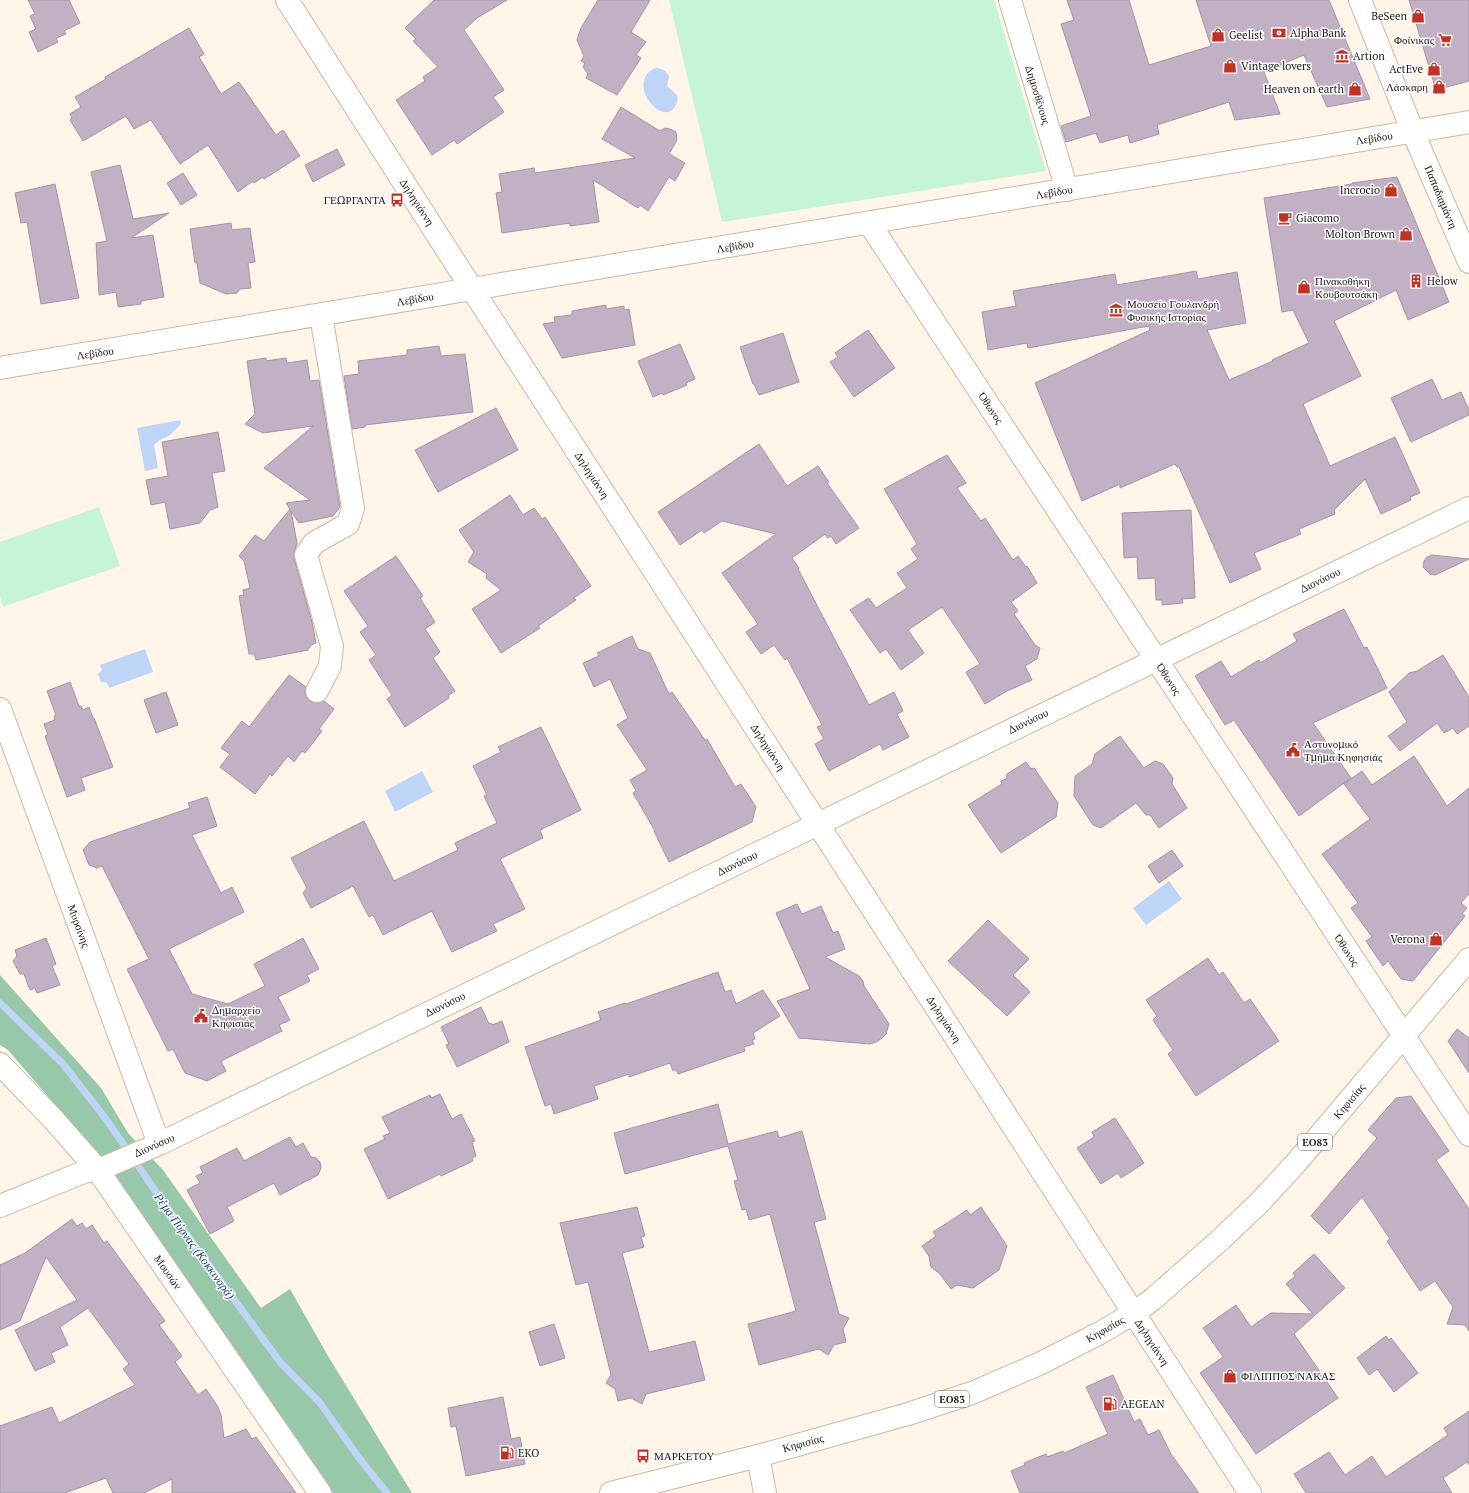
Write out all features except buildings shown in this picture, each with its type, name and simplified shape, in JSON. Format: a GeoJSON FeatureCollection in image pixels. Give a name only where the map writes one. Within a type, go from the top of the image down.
{"type":"FeatureCollection","features":[{"type":"Feature","properties":{"kind":"street","name":"Δηληγιάννη"},"geometry":{"type":"LineString","coordinates":[[287,0],[472,290],[1134,1313],[1247,1492]]}},
{"type":"Feature","properties":{"kind":"street","name":"Δημοσθένους"},"geometry":{"type":"LineString","coordinates":[[1010,0],[1067,190]]}},
{"type":"Feature","properties":{"kind":"street","name":"Παπαδιαμάντη"},"geometry":{"type":"LineString","coordinates":[[1360,0],[1413,132],[1469,262]]}},
{"type":"Feature","properties":{"kind":"street","name":"Λεβίδου"},"geometry":{"type":"LineString","coordinates":[[0,368],[1469,122]]}},
{"type":"Feature","properties":{"kind":"street","name":"Όθωνος"},"geometry":{"type":"LineString","coordinates":[[869,223],[1469,1135]]}},
{"type":"Feature","properties":{"kind":"street"},"geometry":{"type":"LineString","coordinates":[[317,691],[330,666],[332,646],[306,555],[314,543],[348,524],[353,508],[321,315]]}},
{"type":"Feature","properties":{"kind":"street","name":"Διονύσου"},"geometry":{"type":"LineString","coordinates":[[0,1206],[84,1172],[100,1168],[150,1147],[1469,508]]}},
{"type":"Feature","properties":{"kind":"street","name":"Μυρσίνης"},"geometry":{"type":"LineString","coordinates":[[0,709],[150,1147]]}},
{"type":"Feature","properties":{"kind":"street","name":"Κηφισίας"},"geometry":{"type":"LineString","coordinates":[[611,1493],[758,1456],[908,1414],[972,1393],[1100,1334],[1134,1313],[1213,1246],[1259,1203],[1296,1164],[1469,959]]}},
{"type":"Feature","properties":{"kind":"street","name":"Μουσών"},"geometry":{"type":"LineString","coordinates":[[0,1064],[100,1168],[320,1493]]}},
{"type":"Feature","properties":{"kind":"street"},"geometry":{"type":"LineString","coordinates":[[758,1456],[765,1493]]}},
{"type":"Feature","properties":{"kind":"green space"},"geometry":{"type":"Polygon","coordinates":[[[669,0],[994,0],[1046,171],[722,222],[669,0]]]}},
{"type":"Feature","properties":{"kind":"green space"},"geometry":{"type":"Polygon","coordinates":[[[99,507],[120,566],[3,607],[0,597],[0,542],[99,507]]]}},
{"type":"Feature","properties":{"kind":"green space"},"geometry":{"type":"Polygon","coordinates":[[[0,975],[101,1088],[128,1133],[163,1170],[261,1308],[290,1289],[328,1356],[412,1493],[333,1493],[99,1156],[8,1050],[0,1045],[0,975]]]}},
{"type":"Feature","properties":{"kind":"water"},"geometry":{"type":"Polygon","coordinates":[[[655,68],[661,69],[668,74],[667,86],[676,94],[678,99],[673,109],[666,112],[658,110],[645,94],[643,85],[646,75],[655,68]]]}},
{"type":"Feature","properties":{"kind":"water"},"geometry":{"type":"Polygon","coordinates":[[[180,420],[181,424],[170,435],[154,445],[158,468],[145,471],[137,428],[180,420]]]}},
{"type":"Feature","properties":{"kind":"water"},"geometry":{"type":"Polygon","coordinates":[[[145,649],[153,672],[109,688],[107,683],[101,682],[98,674],[102,670],[100,665],[145,649]]]}},
{"type":"Feature","properties":{"kind":"water"},"geometry":{"type":"Polygon","coordinates":[[[422,771],[433,792],[395,812],[385,791],[422,771]]]}},
{"type":"Feature","properties":{"kind":"water"},"geometry":{"type":"Polygon","coordinates":[[[1169,881],[1182,899],[1146,925],[1133,908],[1169,881]]]}},
{"type":"Feature","properties":{"kind":"waterway","name":"Ρέμα Πύρνας (Κοκκιναρά)"},"geometry":{"type":"LineString","coordinates":[[0,1003],[63,1064],[106,1119],[165,1205],[280,1362],[320,1403],[359,1458],[387,1493]]}},
{"type":"Feature","properties":{"kind":"place","name":"BeSeen"},"geometry":{"type":"Point","coordinates":[1418,16]}},
{"type":"Feature","properties":{"kind":"place","name":"Alpha Bank"},"geometry":{"type":"Point","coordinates":[1279,33]}},
{"type":"Feature","properties":{"kind":"place","name":"Geelist"},"geometry":{"type":"Point","coordinates":[1218,35]}},
{"type":"Feature","properties":{"kind":"place","name":"Φοίνικας"},"geometry":{"type":"Point","coordinates":[1445,40]}},
{"type":"Feature","properties":{"kind":"place","name":"Artion"},"geometry":{"type":"Point","coordinates":[1342,56]}},
{"type":"Feature","properties":{"kind":"place","name":"Vintage lovers"},"geometry":{"type":"Point","coordinates":[1230,66]}},
{"type":"Feature","properties":{"kind":"place","name":"ActEve"},"geometry":{"type":"Point","coordinates":[1434,69]}},
{"type":"Feature","properties":{"kind":"place","name":"Λάσκαρη"},"geometry":{"type":"Point","coordinates":[1439,87]}},
{"type":"Feature","properties":{"kind":"place","name":"Heaven on earth"},"geometry":{"type":"Point","coordinates":[1355,89]}},
{"type":"Feature","properties":{"kind":"place","name":"Incrocio"},"geometry":{"type":"Point","coordinates":[1391,190]}},
{"type":"Feature","properties":{"kind":"place","name":"ΓΕΩΡΓΑΝΤΑ"},"geometry":{"type":"Point","coordinates":[397,200]}},
{"type":"Feature","properties":{"kind":"place","name":"Giacomo"},"geometry":{"type":"Point","coordinates":[1285,218]}},
{"type":"Feature","properties":{"kind":"place","name":"Molton Brown"},"geometry":{"type":"Point","coordinates":[1406,234]}},
{"type":"Feature","properties":{"kind":"place","name":"Helow"},"geometry":{"type":"Point","coordinates":[1416,281]}},
{"type":"Feature","properties":{"kind":"place","name":"Πινακοθήκη Κουβουτσάκη"},"geometry":{"type":"Point","coordinates":[1304,287]}},
{"type":"Feature","properties":{"kind":"place","name":"Μουσείο Γουλανδρή Φυσικής Ιστορίας"},"geometry":{"type":"Point","coordinates":[1116,310]}},
{"type":"Feature","properties":{"kind":"place","name":"Αστυνομικό Τμήμα Κηφησιάς"},"geometry":{"type":"Point","coordinates":[1293,750]}},
{"type":"Feature","properties":{"kind":"place","name":"Verona"},"geometry":{"type":"Point","coordinates":[1436,939]}},
{"type":"Feature","properties":{"kind":"place","name":"Δημαρχείο Κηφισιάς"},"geometry":{"type":"Point","coordinates":[201,1016]}},
{"type":"Feature","properties":{"kind":"place","name":"ΦΙΛΙΠΠΟΣ ΝΑΚΑΣ"},"geometry":{"type":"Point","coordinates":[1230,1376]}},
{"type":"Feature","properties":{"kind":"place","name":"AEGEAN"},"geometry":{"type":"Point","coordinates":[1110,1404]}},
{"type":"Feature","properties":{"kind":"place","name":"EKO"},"geometry":{"type":"Point","coordinates":[507,1453]}},
{"type":"Feature","properties":{"kind":"place","name":"ΜΑΡΚΕΤΟΥ"},"geometry":{"type":"Point","coordinates":[643,1456]}}]}
